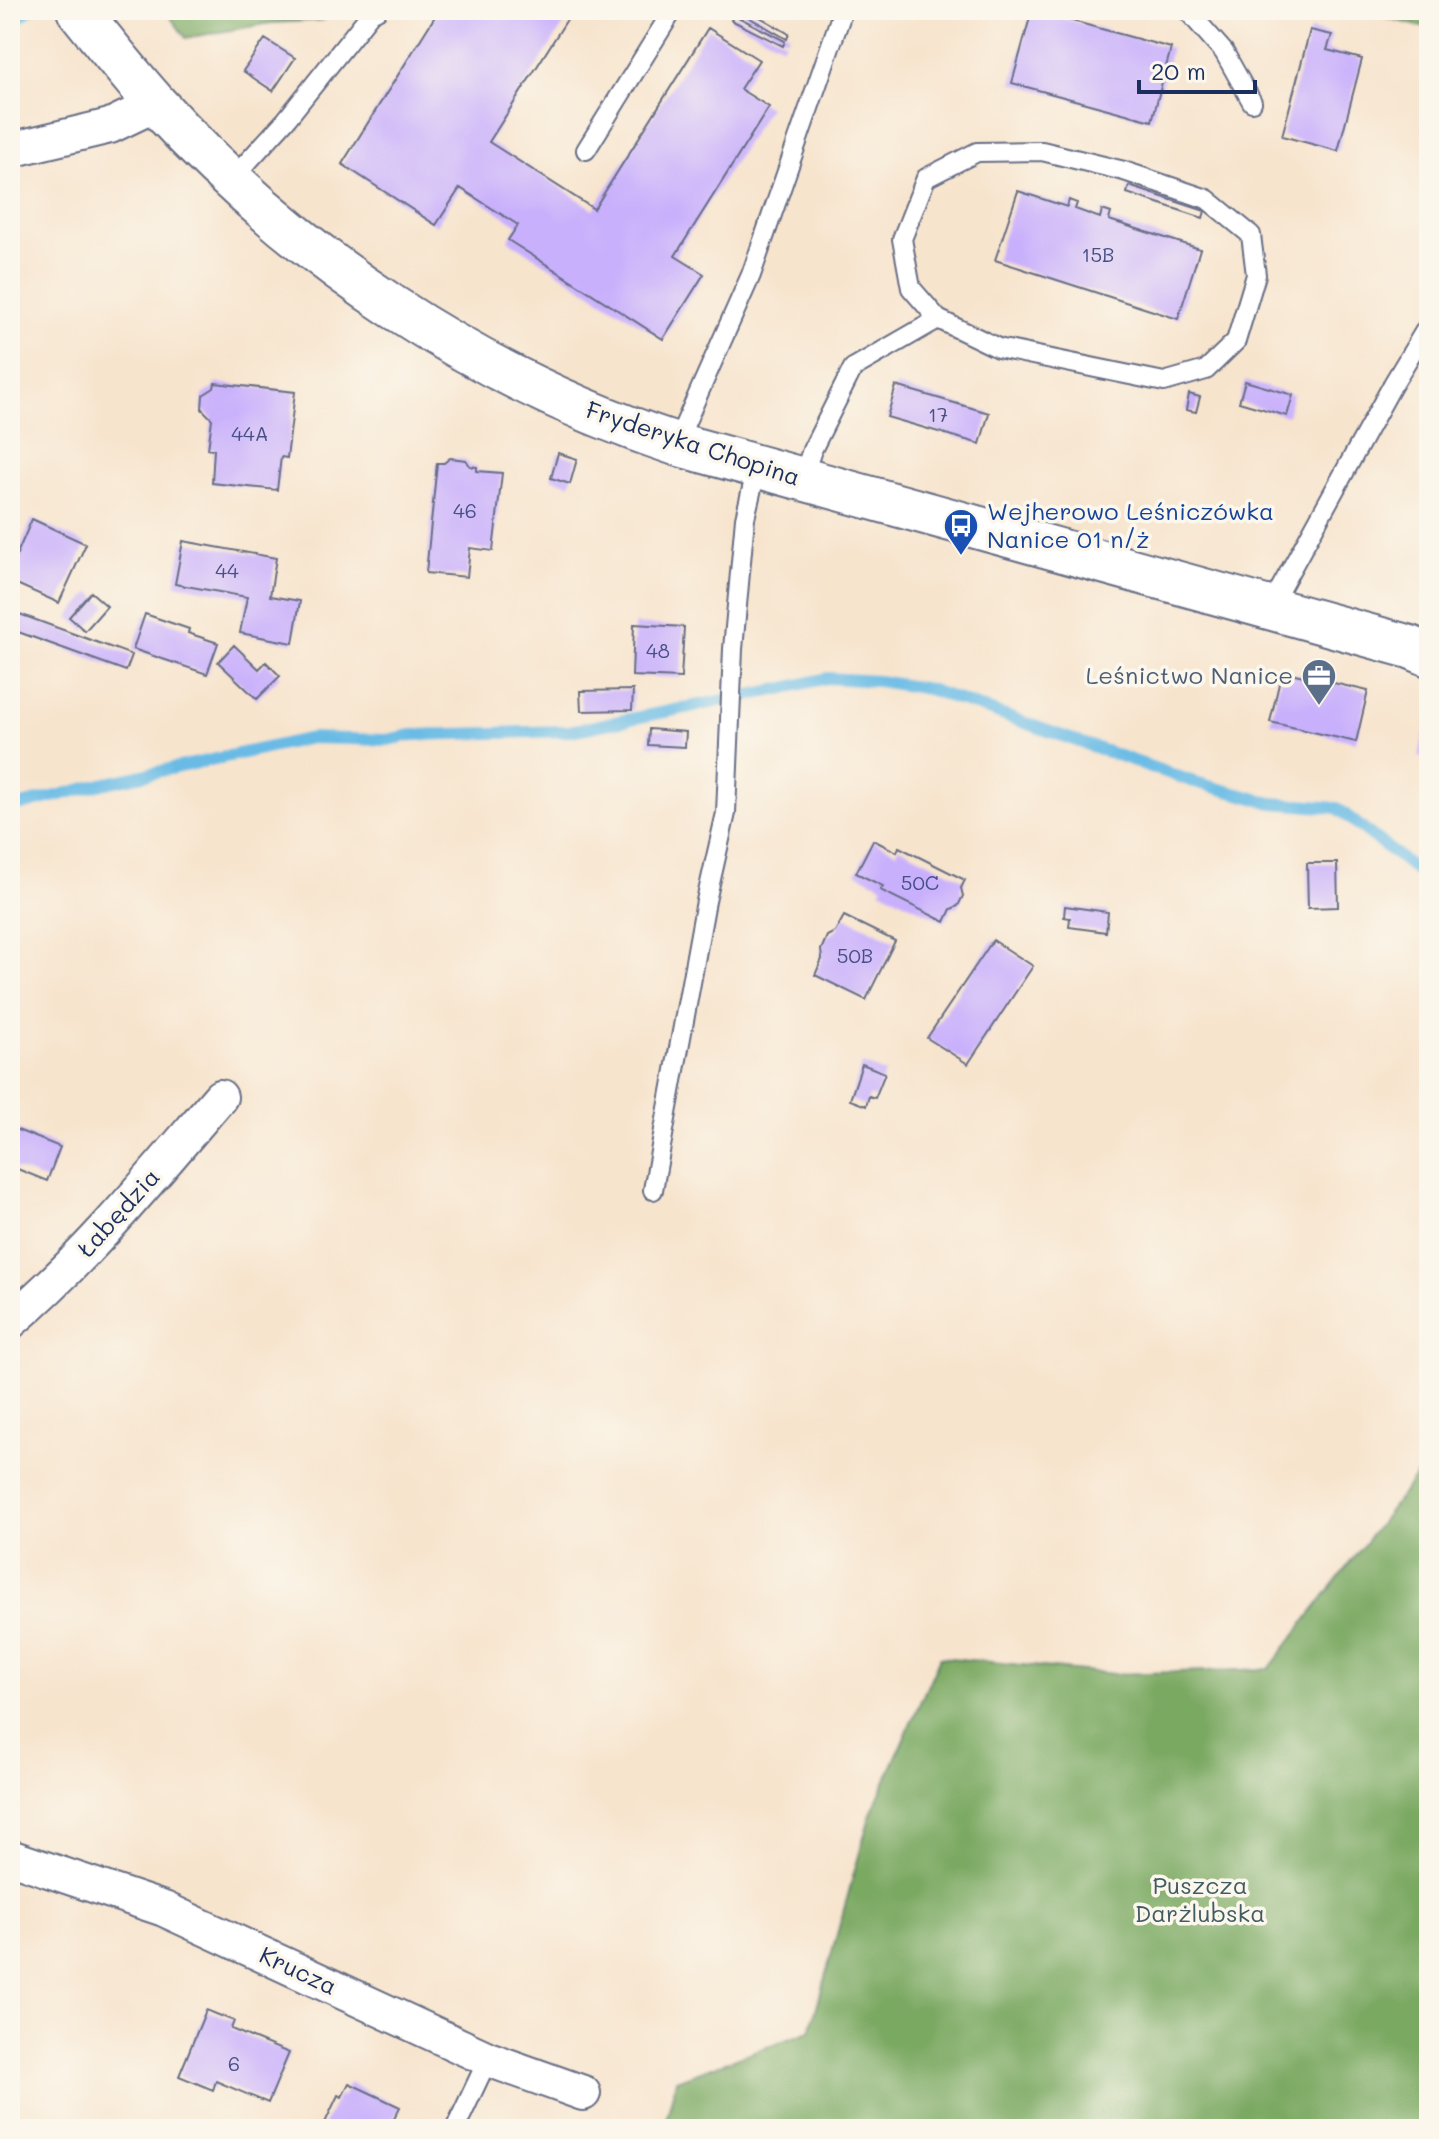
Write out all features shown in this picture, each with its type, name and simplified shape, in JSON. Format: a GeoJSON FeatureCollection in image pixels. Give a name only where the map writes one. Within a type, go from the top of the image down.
{"type":"FeatureCollection","features":[{"type":"Feature","properties":{"kind":"street","name":"Fryderyka Chopina"},"geometry":{"type":"LineString","coordinates":[[78,10],[156,104],[231,180],[316,253],[420,326],[531,387],[612,423],[676,444],[1410,647],[1429,655]]}},
{"type":"Feature","properties":{"kind":"street"},"geometry":{"type":"LineString","coordinates":[[10,150],[110,126],[156,104]]}},
{"type":"Feature","properties":{"kind":"street","name":"Łabędzia"},"geometry":{"type":"LineString","coordinates":[[10,1322],[53,1285],[110,1226],[220,1097]]}},
{"type":"Feature","properties":{"kind":"street","name":"Krucza"},"geometry":{"type":"LineString","coordinates":[[10,1857],[164,1909],[488,2059],[583,2093]]}},
{"type":"Feature","properties":{"kind":"lane"},"geometry":{"type":"LineString","coordinates":[[231,180],[285,121],[371,13],[377,10]]}},
{"type":"Feature","properties":{"kind":"lane"},"geometry":{"type":"LineString","coordinates":[[586,150],[673,10]]}},
{"type":"Feature","properties":{"kind":"lane"},"geometry":{"type":"LineString","coordinates":[[676,444],[751,275],[843,10]]}},
{"type":"Feature","properties":{"kind":"lane"},"geometry":{"type":"LineString","coordinates":[[1187,10],[1224,52],[1252,102]]}},
{"type":"Feature","properties":{"kind":"lane"},"geometry":{"type":"LineString","coordinates":[[1042,151],[1124,171],[1207,199],[1251,235],[1256,275],[1236,341],[1206,370],[1164,382],[998,348],[938,319],[911,288],[902,239],[926,178],[977,152],[1042,151]]}},
{"type":"Feature","properties":{"kind":"lane"},"geometry":{"type":"LineString","coordinates":[[802,479],[812,450],[853,368],[938,319]]}},
{"type":"Feature","properties":{"kind":"lane"},"geometry":{"type":"LineString","coordinates":[[1269,609],[1429,324]]}},
{"type":"Feature","properties":{"kind":"lane"},"geometry":{"type":"LineString","coordinates":[[653,1190],[706,901],[726,813],[733,649],[745,518],[757,467]]}},
{"type":"Feature","properties":{"kind":"lane"},"geometry":{"type":"LineString","coordinates":[[455,2129],[488,2059]]}},
{"type":"Feature","properties":{"kind":"green space"},"geometry":{"type":"Polygon","coordinates":[[[165,10],[335,10],[323,20],[271,23],[186,38],[165,10]]]}},
{"type":"Feature","properties":{"kind":"green space"},"geometry":{"type":"Polygon","coordinates":[[[1359,10],[1429,10],[1429,29],[1359,10]]]}},
{"type":"Feature","properties":{"kind":"green space","name":"Puszcza Darżlubska"},"geometry":{"type":"Polygon","coordinates":[[[1429,1459],[1429,2129],[664,2129],[676,2080],[810,2031],[870,1816],[940,1657],[1114,1674],[1269,1669],[1429,1459]]]}},
{"type":"Feature","properties":{"kind":"building"},"geometry":{"type":"Polygon","coordinates":[[[439,10],[573,10],[489,142],[594,209],[708,28],[759,60],[740,89],[769,107],[675,256],[704,274],[663,339],[508,240],[518,225],[460,188],[436,225],[342,164],[439,10]]]}},
{"type":"Feature","properties":{"kind":"building"},"geometry":{"type":"Polygon","coordinates":[[[736,10],[748,10],[789,34],[787,39],[736,10]]]}},
{"type":"Feature","properties":{"kind":"building"},"geometry":{"type":"Polygon","coordinates":[[[1032,10],[1171,48],[1152,121],[1012,83],[1032,10]]]}},
{"type":"Feature","properties":{"kind":"building"},"geometry":{"type":"Polygon","coordinates":[[[734,15],[785,41],[783,46],[731,20],[734,15]]]}},
{"type":"Feature","properties":{"kind":"building"},"geometry":{"type":"Polygon","coordinates":[[[1310,30],[1332,35],[1327,50],[1362,59],[1338,151],[1282,136],[1310,30]]]}},
{"type":"Feature","properties":{"kind":"building"},"geometry":{"type":"Polygon","coordinates":[[[265,39],[295,58],[273,91],[243,71],[265,39]]]}},
{"type":"Feature","properties":{"kind":"building"},"geometry":{"type":"Polygon","coordinates":[[[1129,186],[1205,211],[1203,218],[1127,193],[1129,186]]]}},
{"type":"Feature","properties":{"kind":"building"},"geometry":{"type":"Polygon","coordinates":[[[1018,191],[1067,207],[1069,200],[1077,203],[1075,209],[1100,218],[1102,210],[1111,213],[1109,220],[1200,249],[1178,319],[995,260],[1018,191]]]}},
{"type":"Feature","properties":{"kind":"building"},"geometry":{"type":"Polygon","coordinates":[[[1245,381],[1293,395],[1287,416],[1239,402],[1245,381]]]}},
{"type":"Feature","properties":{"kind":"building"},"geometry":{"type":"Polygon","coordinates":[[[215,383],[295,392],[287,458],[281,457],[277,490],[212,483],[214,449],[208,449],[212,419],[202,409],[203,395],[214,388],[215,383]]]}},
{"type":"Feature","properties":{"kind":"building"},"geometry":{"type":"Polygon","coordinates":[[[896,386],[989,413],[980,444],[887,417],[896,386]]]}},
{"type":"Feature","properties":{"kind":"building"},"geometry":{"type":"Polygon","coordinates":[[[1189,394],[1200,397],[1196,412],[1186,410],[1189,394]]]}},
{"type":"Feature","properties":{"kind":"building"},"geometry":{"type":"Polygon","coordinates":[[[558,453],[577,459],[570,484],[551,478],[558,453]]]}},
{"type":"Feature","properties":{"kind":"building"},"geometry":{"type":"Polygon","coordinates":[[[450,458],[466,460],[470,466],[477,467],[477,471],[502,473],[493,551],[470,548],[467,577],[426,573],[437,463],[444,463],[450,458]]]}},
{"type":"Feature","properties":{"kind":"building"},"geometry":{"type":"Polygon","coordinates":[[[32,519],[86,544],[59,603],[10,581],[10,570],[32,519]]]}},
{"type":"Feature","properties":{"kind":"building"},"geometry":{"type":"Polygon","coordinates":[[[183,541],[276,558],[270,596],[300,601],[293,643],[240,633],[247,597],[175,584],[183,541]]]}},
{"type":"Feature","properties":{"kind":"building"},"geometry":{"type":"Polygon","coordinates":[[[91,592],[107,606],[85,631],[69,617],[91,592]]]}},
{"type":"Feature","properties":{"kind":"building"},"geometry":{"type":"Polygon","coordinates":[[[14,612],[132,655],[126,671],[10,629],[14,612]]]}},
{"type":"Feature","properties":{"kind":"building"},"geometry":{"type":"Polygon","coordinates":[[[145,614],[218,643],[207,674],[133,649],[145,614]]]}},
{"type":"Feature","properties":{"kind":"building"},"geometry":{"type":"Polygon","coordinates":[[[634,624],[684,627],[681,678],[632,676],[634,624]]]}},
{"type":"Feature","properties":{"kind":"building"},"geometry":{"type":"Polygon","coordinates":[[[234,645],[259,669],[266,662],[280,676],[257,699],[218,662],[234,645]]]}},
{"type":"Feature","properties":{"kind":"building","name":"Leśnictwo Nanice"},"geometry":{"type":"Polygon","coordinates":[[[1282,671],[1368,691],[1356,742],[1270,722],[1282,671]]]}},
{"type":"Feature","properties":{"kind":"building"},"geometry":{"type":"Polygon","coordinates":[[[633,690],[632,710],[581,711],[580,691],[633,690]]]}},
{"type":"Feature","properties":{"kind":"building"},"geometry":{"type":"Polygon","coordinates":[[[1429,718],[1429,758],[1419,756],[1429,718]]]}},
{"type":"Feature","properties":{"kind":"building"},"geometry":{"type":"Polygon","coordinates":[[[649,729],[686,732],[685,747],[648,745],[649,729]]]}},
{"type":"Feature","properties":{"kind":"building"},"geometry":{"type":"Polygon","coordinates":[[[873,840],[897,852],[899,847],[965,880],[961,888],[963,896],[958,906],[951,909],[945,922],[880,890],[883,886],[856,873],[873,840]]]}},
{"type":"Feature","properties":{"kind":"building"},"geometry":{"type":"Polygon","coordinates":[[[1307,863],[1337,863],[1338,907],[1308,908],[1307,863]]]}},
{"type":"Feature","properties":{"kind":"building"},"geometry":{"type":"Polygon","coordinates":[[[1065,906],[1108,912],[1106,932],[1069,927],[1070,918],[1064,917],[1065,906]]]}},
{"type":"Feature","properties":{"kind":"building"},"geometry":{"type":"Polygon","coordinates":[[[844,916],[895,941],[866,1000],[815,975],[827,936],[835,932],[844,916]]]}},
{"type":"Feature","properties":{"kind":"building"},"geometry":{"type":"Polygon","coordinates":[[[993,940],[1033,966],[968,1064],[927,1038],[993,940]]]}},
{"type":"Feature","properties":{"kind":"building"},"geometry":{"type":"Polygon","coordinates":[[[862,1064],[885,1073],[875,1098],[869,1096],[866,1106],[850,1100],[862,1064]]]}},
{"type":"Feature","properties":{"kind":"building"},"geometry":{"type":"Polygon","coordinates":[[[10,1127],[60,1147],[47,1181],[10,1166],[10,1127]]]}},
{"type":"Feature","properties":{"kind":"building"},"geometry":{"type":"Polygon","coordinates":[[[206,2010],[234,2021],[231,2029],[289,2053],[268,2103],[216,2081],[213,2090],[179,2076],[206,2010]]]}},
{"type":"Feature","properties":{"kind":"building"},"geometry":{"type":"Polygon","coordinates":[[[349,2083],[400,2107],[389,2129],[322,2129],[338,2095],[342,2097],[349,2083]]]}},
{"type":"Feature","properties":{"kind":"waterway"},"geometry":{"type":"LineString","coordinates":[[10,24],[29,10]]}},
{"type":"Feature","properties":{"kind":"waterway"},"geometry":{"type":"LineString","coordinates":[[10,808],[102,784],[311,738],[387,740],[412,735],[570,731],[827,678],[878,681],[928,689],[1191,781],[1272,803],[1337,808],[1418,872],[1429,875]]}},
{"type":"Feature","properties":{"kind":"place","name":"Wejherowo Leśniczówka Nanice 01 n/ż"},"geometry":{"type":"Point","coordinates":[961,557]}},
{"type":"Feature","properties":{"kind":"place","name":"Leśnictwo Nanice"},"geometry":{"type":"Point","coordinates":[1319,707]}}]}
